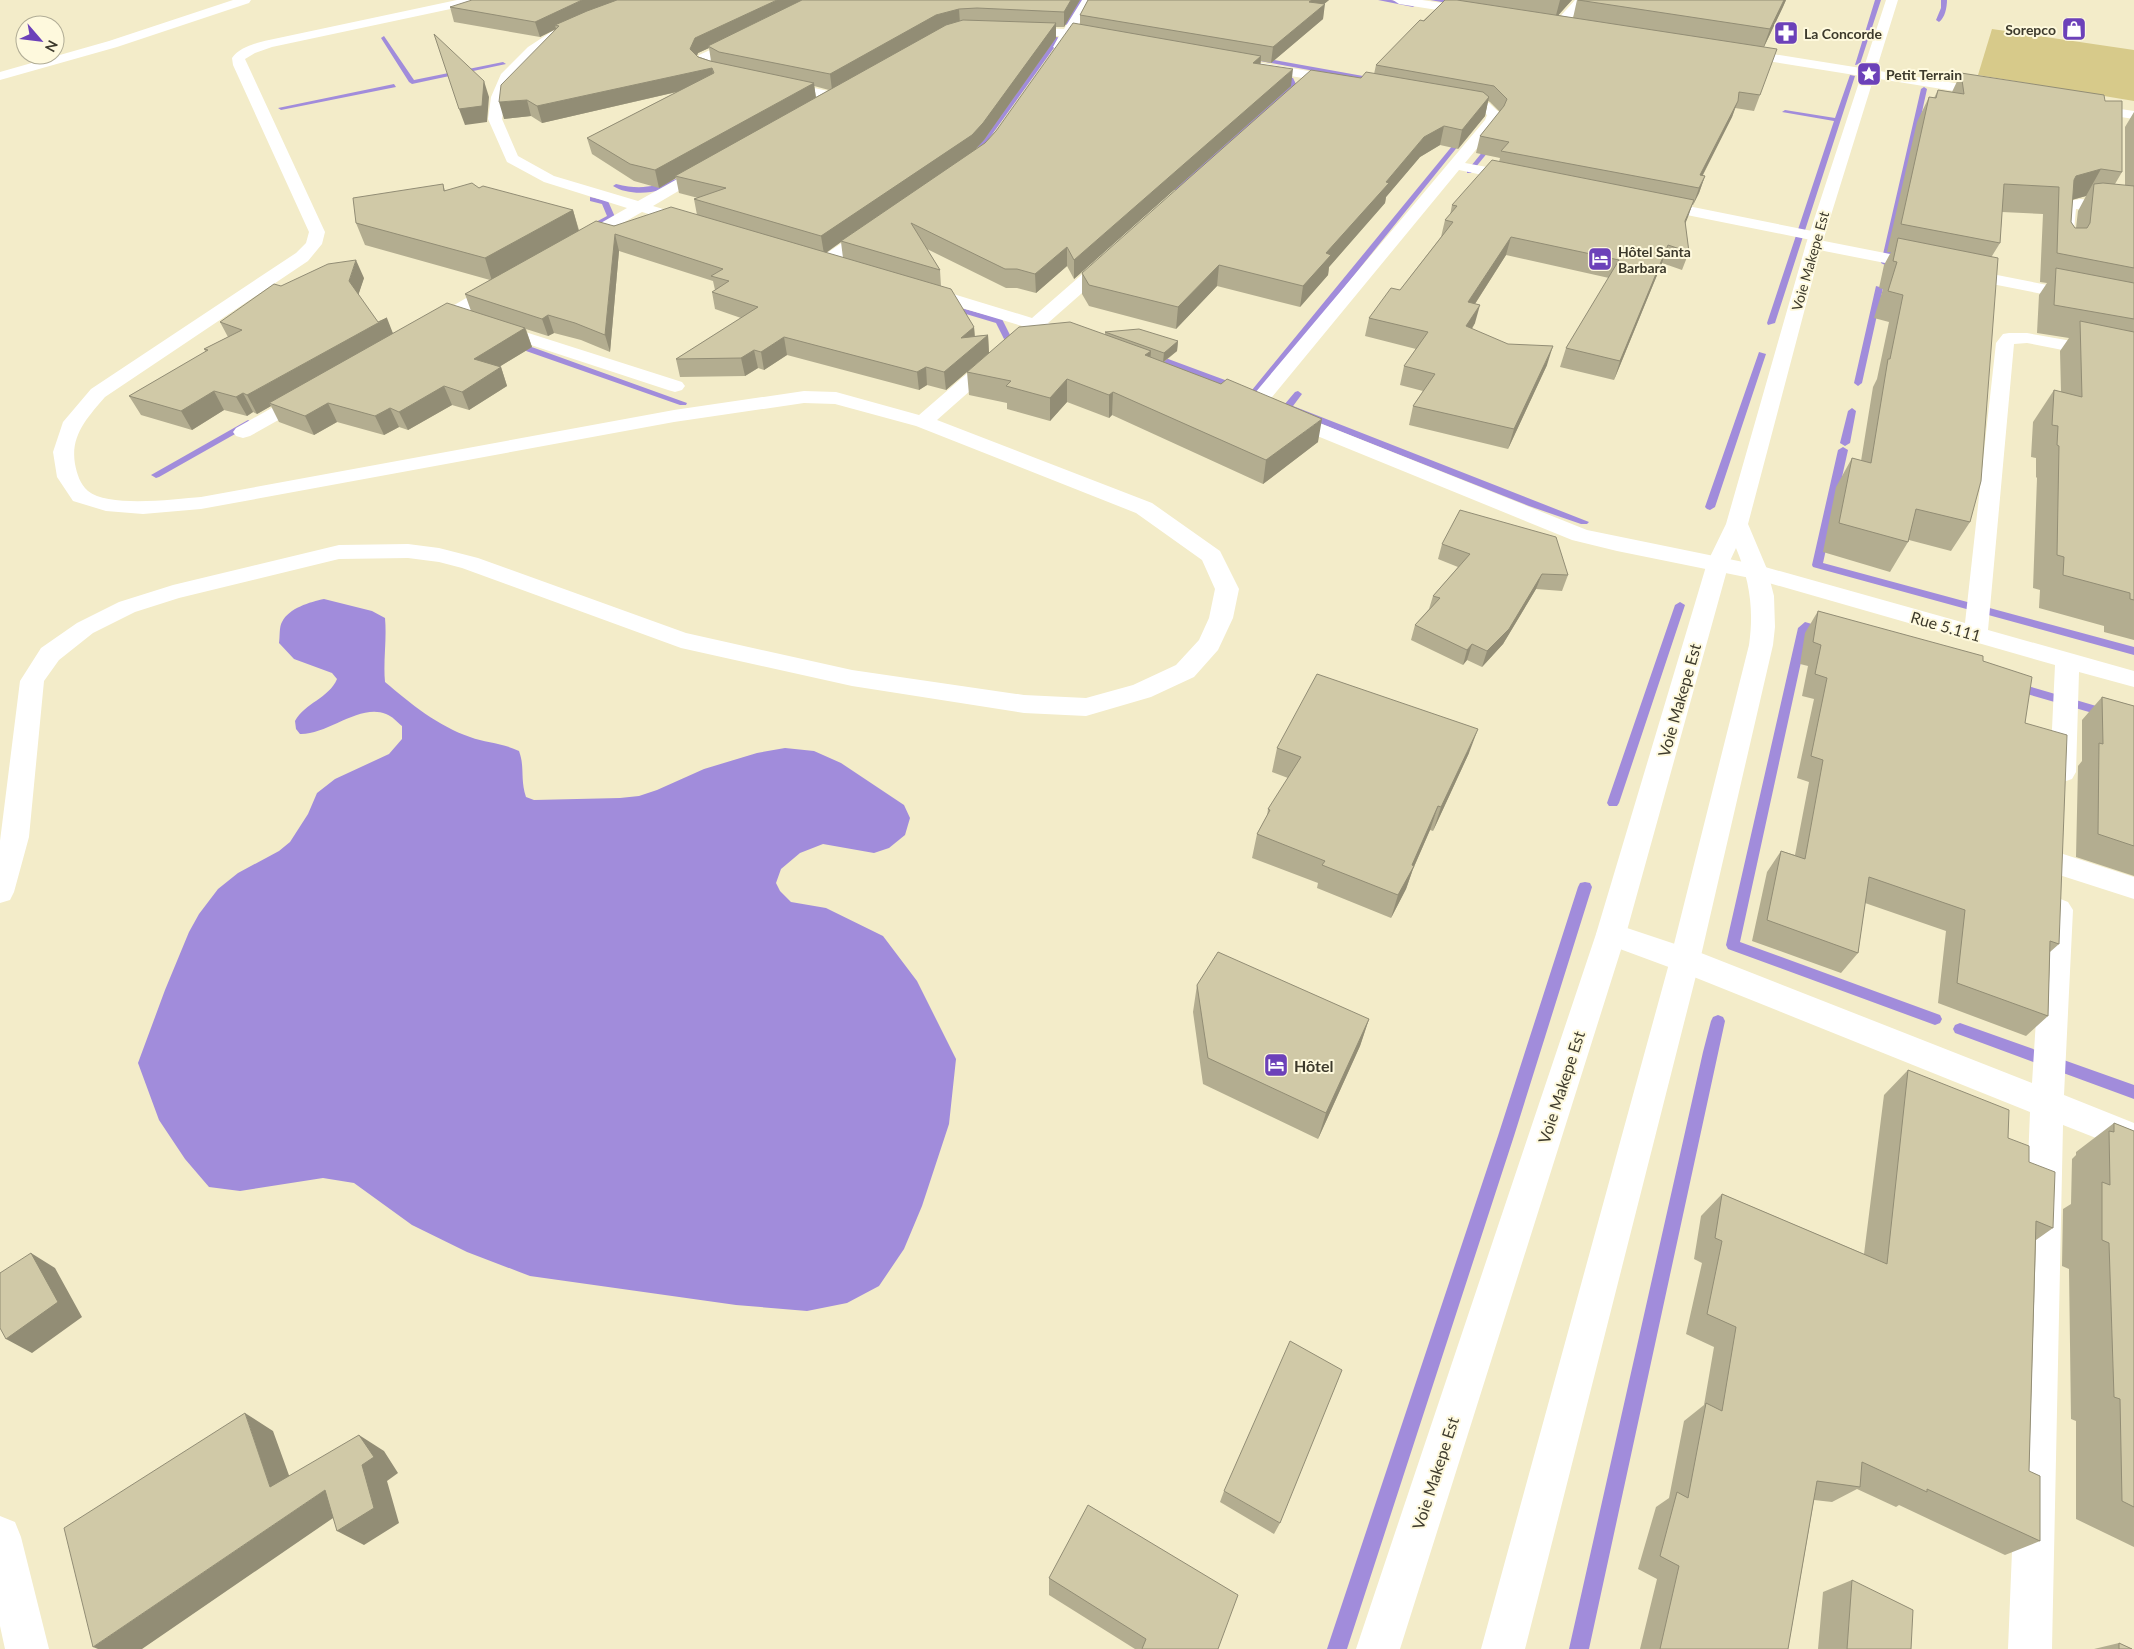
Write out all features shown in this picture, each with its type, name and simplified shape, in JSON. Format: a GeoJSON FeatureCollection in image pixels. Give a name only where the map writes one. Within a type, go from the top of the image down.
{"type":"FeatureCollection","features":[{"type":"Feature","properties":{"kind":"street"},"geometry":{"type":"LineString","coordinates":[[0,76],[113,44],[245,0]]}},
{"type":"Feature","properties":{"kind":"street"},"geometry":{"type":"LineString","coordinates":[[0,892],[15,837],[32,681],[50,654],[85,628],[128,607],[173,592],[339,552],[408,551],[439,555],[480,566],[682,640],[852,678],[1024,704],[1086,707],[1142,692],[1185,671],[1209,644],[1222,618],[1227,589],[1212,556],[1144,508],[923,422],[844,400],[804,398],[674,416],[201,503],[143,508],[106,506],[81,496],[67,476],[63,452],[73,422],[98,393],[302,258],[314,244],[317,232],[238,58],[250,50],[270,44],[474,0]]}},
{"type":"Feature","properties":{"kind":"street"},"geometry":{"type":"LineString","coordinates":[[644,0],[586,21],[555,35],[533,50],[508,74],[498,97],[495,119],[512,158],[549,179],[705,226]]}},
{"type":"Feature","properties":{"kind":"street"},"geometry":{"type":"LineString","coordinates":[[1052,57],[1069,33],[1088,0]]}},
{"type":"Feature","properties":{"kind":"street"},"geometry":{"type":"LineString","coordinates":[[1399,0],[1493,14]]}},
{"type":"Feature","properties":{"kind":"street"},"geometry":{"type":"LineString","coordinates":[[1578,28],[1554,24],[1581,0]]}},
{"type":"Feature","properties":{"kind":"street","name":"Voie Makepe Est"},"geometry":{"type":"LineString","coordinates":[[1378,1649],[1610,934],[1718,563],[1736,524],[1815,240],[1892,0]]}},
{"type":"Feature","properties":{"kind":"street"},"geometry":{"type":"LineString","coordinates":[[1005,30],[1069,33],[1118,42]]}},
{"type":"Feature","properties":{"kind":"street"},"geometry":{"type":"LineString","coordinates":[[746,78],[718,72],[706,68],[702,64],[704,58],[755,33]]}},
{"type":"Feature","properties":{"kind":"street"},"geometry":{"type":"LineString","coordinates":[[1724,51],[2007,95]]}},
{"type":"Feature","properties":{"kind":"street"},"geometry":{"type":"LineString","coordinates":[[1244,64],[1360,84]]}},
{"type":"Feature","properties":{"kind":"street"},"geometry":{"type":"LineString","coordinates":[[1298,89],[1312,76]]}},
{"type":"Feature","properties":{"kind":"street"},"geometry":{"type":"LineString","coordinates":[[766,82],[832,96]]}},
{"type":"Feature","properties":{"kind":"street"},"geometry":{"type":"LineString","coordinates":[[816,106],[849,87]]}},
{"type":"Feature","properties":{"kind":"street"},"geometry":{"type":"LineString","coordinates":[[1256,404],[1492,121],[1494,114],[1484,106],[1436,98]]}},
{"type":"Feature","properties":{"kind":"street"},"geometry":{"type":"LineString","coordinates":[[2076,106],[2134,115]]}},
{"type":"Feature","properties":{"kind":"street"},"geometry":{"type":"LineString","coordinates":[[2116,112],[2116,132]]}},
{"type":"Feature","properties":{"kind":"street"},"geometry":{"type":"LineString","coordinates":[[563,251],[724,159]]}},
{"type":"Feature","properties":{"kind":"street"},"geometry":{"type":"LineString","coordinates":[[1454,165],[1538,181]]}},
{"type":"Feature","properties":{"kind":"street"},"geometry":{"type":"LineString","coordinates":[[2115,189],[2116,208]]}},
{"type":"Feature","properties":{"kind":"street"},"geometry":{"type":"LineString","coordinates":[[1642,202],[2134,307]]}},
{"type":"Feature","properties":{"kind":"street"},"geometry":{"type":"LineString","coordinates":[[2064,250],[2068,207],[2074,204],[2085,203],[2134,211]]}},
{"type":"Feature","properties":{"kind":"street"},"geometry":{"type":"LineString","coordinates":[[827,261],[883,222]]}},
{"type":"Feature","properties":{"kind":"street"},"geometry":{"type":"LineString","coordinates":[[923,422],[1123,247]]}},
{"type":"Feature","properties":{"kind":"street"},"geometry":{"type":"LineString","coordinates":[[808,256],[846,267]]}},
{"type":"Feature","properties":{"kind":"street"},"geometry":{"type":"LineString","coordinates":[[419,332],[512,280]]}},
{"type":"Feature","properties":{"kind":"street"},"geometry":{"type":"LineString","coordinates":[[903,284],[1035,324],[1090,344]]}},
{"type":"Feature","properties":{"kind":"street"},"geometry":{"type":"LineString","coordinates":[[452,313],[675,386]]}},
{"type":"Feature","properties":{"kind":"street"},"geometry":{"type":"LineString","coordinates":[[1976,634],[2005,343],[2009,338],[2027,338],[2134,358]]}},
{"type":"Feature","properties":{"kind":"street"},"geometry":{"type":"LineString","coordinates":[[243,432],[318,389]]}},
{"type":"Feature","properties":{"kind":"street","name":"Rue 5.111"},"geometry":{"type":"LineString","coordinates":[[1237,397],[1580,535],[1758,572],[2134,679]]}},
{"type":"Feature","properties":{"kind":"street"},"geometry":{"type":"LineString","coordinates":[[1503,1649],[1685,960],[1761,645],[1765,622],[1765,602],[1758,572],[1736,524]]}},
{"type":"Feature","properties":{"kind":"street"},"geometry":{"type":"LineString","coordinates":[[2062,796],[2067,661]]}},
{"type":"Feature","properties":{"kind":"street"},"geometry":{"type":"LineString","coordinates":[[2030,1649],[2047,1105],[2061,835]]}},
{"type":"Feature","properties":{"kind":"street"},"geometry":{"type":"LineString","coordinates":[[2060,864],[2134,888]]}},
{"type":"Feature","properties":{"kind":"street"},"geometry":{"type":"LineString","coordinates":[[1610,934],[1685,960],[2134,1138]]}},
{"type":"Feature","properties":{"kind":"street"},"geometry":{"type":"LineString","coordinates":[[0,1537],[27,1649]]}},
{"type":"Feature","properties":{"kind":"shaded area"},"geometry":{"type":"Polygon","coordinates":[[[1992,29],[2134,50],[2134,101],[1978,75],[1992,29]]]}},
{"type":"Feature","properties":{"kind":"shaded area"},"geometry":{"type":"Polygon","coordinates":[[[324,599],[372,611],[385,618],[385,682],[415,706],[447,727],[482,741],[507,746],[519,751],[526,797],[534,800],[639,796],[704,769],[757,753],[785,748],[814,751],[841,763],[904,805],[910,818],[905,835],[889,848],[874,853],[823,844],[800,853],[781,869],[776,883],[780,891],[791,902],[826,908],[883,936],[917,981],[956,1059],[949,1124],[922,1206],[904,1249],[879,1286],[847,1303],[807,1311],[736,1305],[530,1276],[467,1252],[412,1225],[354,1183],[323,1178],[240,1191],[209,1187],[185,1159],[159,1120],[138,1063],[189,932],[199,914],[218,889],[238,873],[279,851],[290,842],[308,814],[317,793],[335,779],[389,754],[402,739],[402,726],[388,715],[376,712],[354,716],[310,733],[300,734],[296,729],[295,721],[299,715],[328,691],[337,679],[332,673],[294,659],[279,643],[280,627],[285,617],[295,609],[324,599]]]}},
{"type":"Feature","properties":{"kind":"building"},"geometry":{"type":"Polygon","coordinates":[[[472,0],[582,0],[535,22],[450,7],[472,0]]]}},
{"type":"Feature","properties":{"kind":"building"},"geometry":{"type":"Polygon","coordinates":[[[617,0],[777,0],[695,38],[690,49],[698,57],[710,61],[814,83],[655,170],[630,164],[587,138],[714,73],[712,68],[537,106],[527,100],[499,102],[501,85],[559,26],[555,25],[617,0]]]}},
{"type":"Feature","properties":{"kind":"building"},"geometry":{"type":"Polygon","coordinates":[[[802,0],[1071,0],[1064,12],[977,8],[959,9],[936,15],[830,74],[719,52],[708,46],[802,0]]]}},
{"type":"Feature","properties":{"kind":"building"},"geometry":{"type":"Polygon","coordinates":[[[1088,0],[1312,0],[1309,2],[1325,4],[1273,47],[1080,15],[1088,0]]]}},
{"type":"Feature","properties":{"kind":"building"},"geometry":{"type":"Polygon","coordinates":[[[1445,0],[1457,0],[1777,49],[1760,95],[1739,92],[1738,101],[1700,175],[1705,176],[1699,188],[1501,151],[1509,142],[1480,136],[1504,106],[1507,99],[1494,86],[1376,65],[1420,20],[1424,21],[1445,0]]]}},
{"type":"Feature","properties":{"kind":"building"},"geometry":{"type":"Polygon","coordinates":[[[1578,0],[1784,0],[1770,29],[1578,0]]]}},
{"type":"Feature","properties":{"kind":"building"},"geometry":{"type":"Polygon","coordinates":[[[963,20],[1056,23],[983,123],[972,135],[821,236],[694,199],[726,188],[675,176],[946,25],[963,20]]]}},
{"type":"Feature","properties":{"kind":"building"},"geometry":{"type":"Polygon","coordinates":[[[1073,23],[1261,56],[1253,63],[1293,69],[1074,260],[1067,247],[1035,274],[1017,269],[1005,269],[911,223],[940,270],[841,241],[985,143],[996,131],[1073,23]]]}},
{"type":"Feature","properties":{"kind":"building"},"geometry":{"type":"Polygon","coordinates":[[[434,34],[484,81],[482,106],[459,109],[434,34]]]}},
{"type":"Feature","properties":{"kind":"building"},"geometry":{"type":"Polygon","coordinates":[[[1311,70],[1361,78],[1366,72],[1483,92],[1489,97],[1462,130],[1444,126],[1424,137],[1386,182],[1389,183],[1326,253],[1331,255],[1303,286],[1219,265],[1178,307],[1089,285],[1082,273],[1311,70]]]}},
{"type":"Feature","properties":{"kind":"building"},"geometry":{"type":"Polygon","coordinates":[[[1961,73],[2104,95],[2105,101],[2122,101],[2122,172],[2101,169],[2076,176],[2074,180],[2071,222],[2075,228],[2087,228],[2090,223],[2094,184],[2134,186],[2134,268],[2057,253],[2059,187],[2004,184],[2000,243],[1901,224],[1929,97],[1936,98],[1938,90],[1964,94],[1961,73]]]}},
{"type":"Feature","properties":{"kind":"building"},"geometry":{"type":"Polygon","coordinates":[[[1492,160],[1694,200],[1685,221],[1689,252],[1668,245],[1620,361],[1566,348],[1619,260],[1511,237],[1468,302],[1480,305],[1466,326],[1508,344],[1553,346],[1514,429],[1413,406],[1435,374],[1404,366],[1428,332],[1369,318],[1391,288],[1400,290],[1453,222],[1445,220],[1457,206],[1452,205],[1492,160]]]}},
{"type":"Feature","properties":{"kind":"building"},"geometry":{"type":"Polygon","coordinates":[[[472,183],[479,188],[483,186],[573,210],[485,258],[356,223],[353,198],[443,184],[444,191],[472,183]]]}},
{"type":"Feature","properties":{"kind":"building"},"geometry":{"type":"Polygon","coordinates":[[[671,207],[951,289],[974,327],[961,338],[988,335],[944,372],[926,367],[917,372],[784,337],[761,352],[754,350],[741,358],[676,359],[758,307],[712,292],[729,281],[711,276],[723,269],[615,234],[605,335],[548,315],[542,319],[465,294],[596,221],[614,226],[671,207]]]}},
{"type":"Feature","properties":{"kind":"building"},"geometry":{"type":"Polygon","coordinates":[[[1898,238],[1998,258],[1981,481],[1970,522],[1916,509],[1908,542],[1839,523],[1852,458],[1871,463],[1888,359],[1890,359],[1903,295],[1888,291],[1897,262],[1893,261],[1898,238]]]}},
{"type":"Feature","properties":{"kind":"building"},"geometry":{"type":"Polygon","coordinates":[[[356,260],[349,281],[378,322],[387,318],[247,395],[243,393],[236,397],[214,391],[181,411],[129,396],[208,350],[204,349],[242,330],[220,322],[274,284],[281,286],[328,264],[356,260]]]}},
{"type":"Feature","properties":{"kind":"building"},"geometry":{"type":"Polygon","coordinates":[[[2056,268],[2134,283],[2134,319],[2054,305],[2056,268]]]}},
{"type":"Feature","properties":{"kind":"building"},"geometry":{"type":"Polygon","coordinates":[[[447,303],[525,328],[474,359],[501,367],[462,392],[444,386],[399,412],[390,408],[375,416],[328,403],[305,416],[269,403],[447,303]]]}},
{"type":"Feature","properties":{"kind":"building"},"geometry":{"type":"Polygon","coordinates":[[[2080,321],[2134,332],[2134,600],[2130,599],[2130,593],[2063,575],[2064,557],[2057,555],[2059,446],[2057,445],[2058,426],[2052,425],[2054,390],[2082,397],[2080,321]]]}},
{"type":"Feature","properties":{"kind":"building"},"geometry":{"type":"Polygon","coordinates":[[[1070,322],[1151,351],[1145,355],[1221,384],[1227,379],[1322,419],[1266,460],[1113,392],[1109,395],[1067,379],[1050,398],[1006,386],[1011,381],[967,372],[1019,327],[1070,322]]]}},
{"type":"Feature","properties":{"kind":"building"},"geometry":{"type":"Polygon","coordinates":[[[1139,329],[1178,341],[1164,353],[1105,332],[1139,329]]]}},
{"type":"Feature","properties":{"kind":"building"},"geometry":{"type":"Polygon","coordinates":[[[1460,510],[1556,537],[1568,575],[1542,574],[1509,629],[1487,651],[1472,644],[1467,650],[1415,625],[1440,598],[1433,596],[1470,554],[1442,544],[1460,510]]]}},
{"type":"Feature","properties":{"kind":"building"},"geometry":{"type":"Polygon","coordinates":[[[1818,611],[1983,656],[1983,661],[2032,677],[2025,723],[2067,735],[2059,944],[2050,941],[2048,1016],[1957,983],[1965,910],[1869,877],[1858,953],[1767,920],[1781,851],[1805,859],[1823,760],[1811,756],[1827,678],[1815,674],[1821,645],[1813,642],[1818,611]]]}},
{"type":"Feature","properties":{"kind":"building"},"geometry":{"type":"Polygon","coordinates":[[[1317,674],[1478,729],[1441,807],[1438,806],[1412,865],[1414,866],[1398,895],[1322,865],[1325,861],[1257,834],[1270,810],[1268,809],[1301,757],[1277,748],[1317,674]]]}},
{"type":"Feature","properties":{"kind":"building"},"geometry":{"type":"Polygon","coordinates":[[[2102,697],[2134,706],[2134,846],[2098,834],[2099,743],[2103,744],[2102,697]]]}},
{"type":"Feature","properties":{"kind":"building","name":"Hôtel"},"geometry":{"type":"Polygon","coordinates":[[[1218,952],[1369,1019],[1326,1113],[1208,1058],[1197,985],[1218,952]]]}},
{"type":"Feature","properties":{"kind":"building"},"geometry":{"type":"Polygon","coordinates":[[[1908,1070],[2009,1110],[2008,1138],[2029,1146],[2029,1162],[2055,1172],[2053,1228],[2036,1221],[2029,1471],[2040,1476],[2040,1541],[1927,1489],[1927,1492],[1862,1462],[1860,1487],[1817,1481],[1788,1649],[1660,1649],[1679,1566],[1660,1556],[1677,1492],[1688,1498],[1706,1403],[1722,1411],[1736,1327],[1707,1314],[1722,1241],[1715,1238],[1722,1194],[1887,1264],[1908,1070]]]}},
{"type":"Feature","properties":{"kind":"building"},"geometry":{"type":"Polygon","coordinates":[[[2114,1123],[2134,1131],[2134,1507],[2122,1501],[2120,1399],[2114,1397],[2109,1243],[2102,1240],[2102,1182],[2110,1185],[2109,1131],[2114,1132],[2114,1123]]]}},
{"type":"Feature","properties":{"kind":"building"},"geometry":{"type":"Polygon","coordinates":[[[31,1253],[58,1302],[6,1339],[0,1328],[0,1273],[31,1253]]]}},
{"type":"Feature","properties":{"kind":"building"},"geometry":{"type":"Polygon","coordinates":[[[1290,1341],[1342,1370],[1280,1523],[1224,1491],[1290,1341]]]}},
{"type":"Feature","properties":{"kind":"building"},"geometry":{"type":"Polygon","coordinates":[[[245,1413],[270,1487],[359,1435],[374,1457],[362,1465],[374,1508],[337,1531],[325,1490],[93,1647],[64,1528],[245,1413]]]}},
{"type":"Feature","properties":{"kind":"building"},"geometry":{"type":"Polygon","coordinates":[[[1088,1505],[1238,1595],[1218,1649],[1142,1649],[1146,1639],[1049,1578],[1088,1505]]]}},
{"type":"Feature","properties":{"kind":"building"},"geometry":{"type":"Polygon","coordinates":[[[1852,1580],[1913,1610],[1911,1649],[1847,1649],[1852,1580]]]}},
{"type":"Feature","properties":{"kind":"building"},"geometry":{"type":"Polygon","coordinates":[[[2119,1643],[2132,1649],[2119,1649],[2119,1643]]]}},
{"type":"Feature","properties":{"kind":"waterway"},"geometry":{"type":"LineString","coordinates":[[1050,28],[1067,23],[1082,0]]}},
{"type":"Feature","properties":{"kind":"waterway"},"geometry":{"type":"LineString","coordinates":[[1381,0],[1413,5]]}},
{"type":"Feature","properties":{"kind":"waterway"},"geometry":{"type":"LineString","coordinates":[[1433,0],[1459,3]]}},
{"type":"Feature","properties":{"kind":"waterway"},"geometry":{"type":"LineString","coordinates":[[1857,64],[1878,0]]}},
{"type":"Feature","properties":{"kind":"waterway"},"geometry":{"type":"LineString","coordinates":[[1939,20],[1944,8],[1944,0]]}},
{"type":"Feature","properties":{"kind":"waterway"},"geometry":{"type":"LineString","coordinates":[[384,38],[412,82],[503,64]]}},
{"type":"Feature","properties":{"kind":"waterway"},"geometry":{"type":"LineString","coordinates":[[974,156],[1058,38]]}},
{"type":"Feature","properties":{"kind":"waterway"},"geometry":{"type":"LineString","coordinates":[[1257,59],[1363,78]]}},
{"type":"Feature","properties":{"kind":"waterway"},"geometry":{"type":"LineString","coordinates":[[1175,189],[1293,84],[1291,79],[1275,75]]}},
{"type":"Feature","properties":{"kind":"waterway"},"geometry":{"type":"LineString","coordinates":[[1838,120],[1852,76]]}},
{"type":"Feature","properties":{"kind":"waterway"},"geometry":{"type":"LineString","coordinates":[[281,108],[394,86]]}},
{"type":"Feature","properties":{"kind":"waterway"},"geometry":{"type":"LineString","coordinates":[[1885,263],[1924,89]]}},
{"type":"Feature","properties":{"kind":"waterway"},"geometry":{"type":"LineString","coordinates":[[1785,112],[1838,120]]}},
{"type":"Feature","properties":{"kind":"waterway"},"geometry":{"type":"LineString","coordinates":[[1771,323],[1838,120]]}},
{"type":"Feature","properties":{"kind":"waterway"},"geometry":{"type":"LineString","coordinates":[[1149,355],[1254,394],[1464,135]]}},
{"type":"Feature","properties":{"kind":"waterway"},"geometry":{"type":"LineString","coordinates":[[1469,172],[1494,141]]}},
{"type":"Feature","properties":{"kind":"waterway"},"geometry":{"type":"LineString","coordinates":[[616,186],[632,190],[647,190],[662,187],[676,181]]}},
{"type":"Feature","properties":{"kind":"waterway"},"geometry":{"type":"LineString","coordinates":[[593,199],[605,203],[611,217],[597,225]]}},
{"type":"Feature","properties":{"kind":"waterway"},"geometry":{"type":"LineString","coordinates":[[1858,383],[1879,288]]}},
{"type":"Feature","properties":{"kind":"waterway"},"geometry":{"type":"LineString","coordinates":[[949,306],[999,321],[1007,337]]}},
{"type":"Feature","properties":{"kind":"waterway"},"geometry":{"type":"LineString","coordinates":[[512,343],[683,403]]}},
{"type":"Feature","properties":{"kind":"waterway"},"geometry":{"type":"LineString","coordinates":[[1710,507],[1762,354]]}},
{"type":"Feature","properties":{"kind":"waterway"},"geometry":{"type":"LineString","coordinates":[[1298,394],[1287,407],[1532,504],[1584,522]]}},
{"type":"Feature","properties":{"kind":"waterway"},"geometry":{"type":"LineString","coordinates":[[1845,443],[1852,411]]}},
{"type":"Feature","properties":{"kind":"waterway"},"geometry":{"type":"LineString","coordinates":[[156,475],[248,423]]}},
{"type":"Feature","properties":{"kind":"waterway"},"geometry":{"type":"LineString","coordinates":[[1843,450],[1817,565],[2134,651]]}},
{"type":"Feature","properties":{"kind":"waterway"},"geometry":{"type":"LineString","coordinates":[[1613,803],[1680,605]]}},
{"type":"Feature","properties":{"kind":"waterway"},"geometry":{"type":"LineString","coordinates":[[1825,632],[1805,626],[1803,628],[1733,945],[1935,1019]]}},
{"type":"Feature","properties":{"kind":"waterway"},"geometry":{"type":"LineString","coordinates":[[2014,686],[2134,721]]}},
{"type":"Feature","properties":{"kind":"waterway"},"geometry":{"type":"LineString","coordinates":[[1337,1649],[1399,1456],[1506,1136],[1585,887]]}},
{"type":"Feature","properties":{"kind":"waterway"},"geometry":{"type":"LineString","coordinates":[[1579,1649],[1718,1021]]}},
{"type":"Feature","properties":{"kind":"waterway"},"geometry":{"type":"LineString","coordinates":[[1960,1029],[2134,1092]]}},
{"type":"Feature","properties":{"kind":"place","name":"Sorepco"},"geometry":{"type":"Point","coordinates":[2074,29]}},
{"type":"Feature","properties":{"kind":"place","name":"La Concorde"},"geometry":{"type":"Point","coordinates":[1786,33]}},
{"type":"Feature","properties":{"kind":"place","name":"Petit Terrain"},"geometry":{"type":"Point","coordinates":[1869,74]}},
{"type":"Feature","properties":{"kind":"place","name":"Hôtel Santa Barbara"},"geometry":{"type":"Point","coordinates":[1600,259]}},
{"type":"Feature","properties":{"kind":"place","name":"Hôtel"},"geometry":{"type":"Point","coordinates":[1276,1065]}}]}
